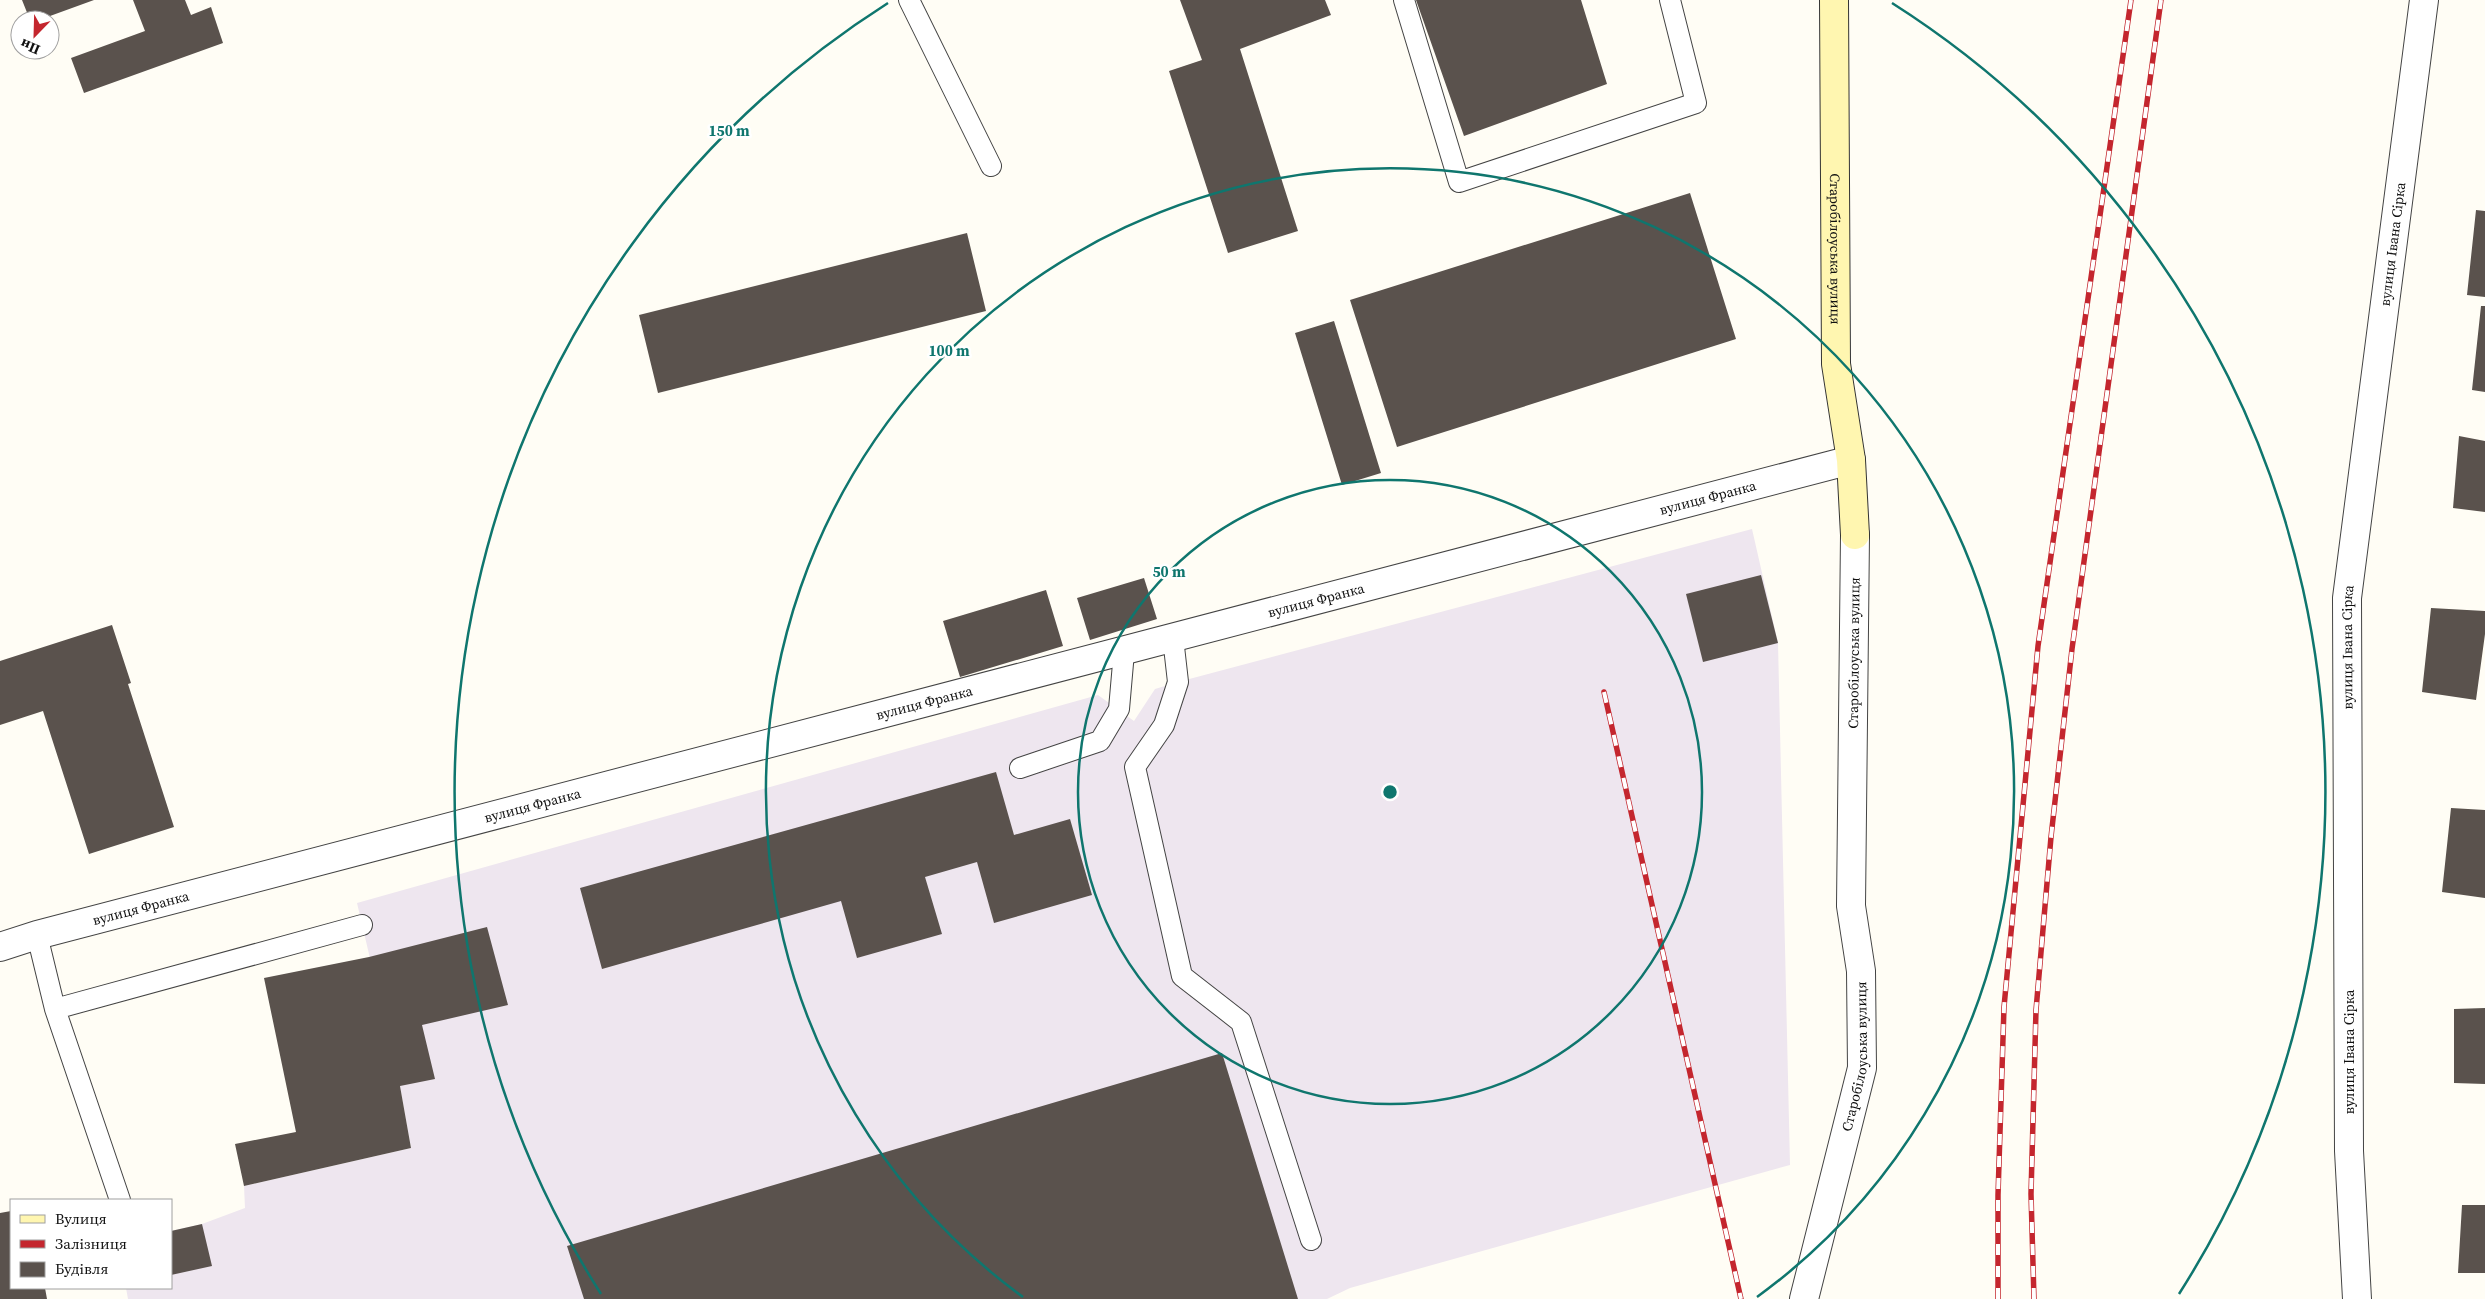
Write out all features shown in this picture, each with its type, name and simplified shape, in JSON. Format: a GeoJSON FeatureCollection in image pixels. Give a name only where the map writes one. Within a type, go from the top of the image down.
{"type":"FeatureCollection","features":[{"type":"Feature","properties":{"kind":"street","name":"Старобілоуська вулиця"},"geometry":{"type":"LineString","coordinates":[[1804,1299],[1862,1068],[1861,971],[1851,906],[1855,535],[1851,460],[1836,364],[1834,0]]}},
{"type":"Feature","properties":{"kind":"street","name":"вулиця Івана Сірка"},"geometry":{"type":"LineString","coordinates":[[2357,1299],[2349,1151],[2347,598],[2424,0]]}},
{"type":"Feature","properties":{"kind":"street","name":"вулиця Франка"},"geometry":{"type":"LineString","coordinates":[[0,947],[37,935],[1124,652],[1851,460]]}},
{"type":"Feature","properties":{"kind":"lane"},"geometry":{"type":"LineString","coordinates":[[910,0],[991,166]]}},
{"type":"Feature","properties":{"kind":"lane"},"geometry":{"type":"LineString","coordinates":[[1404,0],[1459,182],[1696,103],[1670,0]]}},
{"type":"Feature","properties":{"kind":"lane"},"geometry":{"type":"LineString","coordinates":[[1173,638],[1178,682],[1164,725],[1135,767],[1182,976],[1241,1022],[1311,1240]]}},
{"type":"Feature","properties":{"kind":"lane"},"geometry":{"type":"LineString","coordinates":[[1020,768],[1100,741],[1119,709],[1124,652]]}},
{"type":"Feature","properties":{"kind":"lane"},"geometry":{"type":"LineString","coordinates":[[55,1008],[362,925]]}},
{"type":"Feature","properties":{"kind":"lane"},"geometry":{"type":"LineString","coordinates":[[37,935],[55,1008],[120,1199]]}},
{"type":"Feature","properties":{"kind":"shaded area"},"geometry":{"type":"Polygon","coordinates":[[[1752,529],[1778,643],[1790,1165],[1350,1288],[1327,1299],[128,1299],[126,1289],[172,1289],[172,1231],[202,1224],[245,1208],[244,1186],[411,1148],[400,1086],[357,903],[1098,695],[1134,721],[1155,689],[1752,529]]]}},
{"type":"Feature","properties":{"kind":"building"},"geometry":{"type":"Polygon","coordinates":[[[22,0],[94,0],[60,12],[60,10],[26,10],[22,0]]]}},
{"type":"Feature","properties":{"kind":"building"},"geometry":{"type":"Polygon","coordinates":[[[133,0],[185,0],[191,15],[211,7],[223,43],[84,93],[71,58],[145,31],[133,0]]]}},
{"type":"Feature","properties":{"kind":"building"},"geometry":{"type":"Polygon","coordinates":[[[1180,0],[1325,0],[1331,15],[1240,49],[1298,231],[1228,253],[1169,71],[1202,60],[1180,0]]]}},
{"type":"Feature","properties":{"kind":"building"},"geometry":{"type":"Polygon","coordinates":[[[1416,0],[1581,0],[1607,84],[1464,136],[1416,0]]]}},
{"type":"Feature","properties":{"kind":"building"},"geometry":{"type":"Polygon","coordinates":[[[1690,193],[1736,339],[1397,447],[1350,300],[1690,193]]]}},
{"type":"Feature","properties":{"kind":"building"},"geometry":{"type":"Polygon","coordinates":[[[2476,210],[2485,211],[2485,297],[2467,295],[2476,210]]]}},
{"type":"Feature","properties":{"kind":"building"},"geometry":{"type":"Polygon","coordinates":[[[967,233],[986,311],[658,393],[639,315],[967,233]]]}},
{"type":"Feature","properties":{"kind":"building"},"geometry":{"type":"Polygon","coordinates":[[[2481,306],[2485,306],[2485,392],[2472,390],[2481,306]]]}},
{"type":"Feature","properties":{"kind":"building"},"geometry":{"type":"Polygon","coordinates":[[[1334,321],[1381,473],[1342,485],[1295,333],[1334,321]]]}},
{"type":"Feature","properties":{"kind":"building"},"geometry":{"type":"Polygon","coordinates":[[[2459,436],[2485,441],[2485,512],[2453,508],[2459,436]]]}},
{"type":"Feature","properties":{"kind":"building"},"geometry":{"type":"Polygon","coordinates":[[[1761,575],[1778,643],[1703,662],[1686,594],[1761,575]]]}},
{"type":"Feature","properties":{"kind":"building"},"geometry":{"type":"Polygon","coordinates":[[[1144,578],[1157,619],[1090,640],[1077,598],[1144,578]]]}},
{"type":"Feature","properties":{"kind":"building"},"geometry":{"type":"Polygon","coordinates":[[[1046,590],[1063,646],[960,677],[943,621],[1046,590]]]}},
{"type":"Feature","properties":{"kind":"building"},"geometry":{"type":"Polygon","coordinates":[[[2431,608],[2485,611],[2485,634],[2476,700],[2422,692],[2431,608]]]}},
{"type":"Feature","properties":{"kind":"building"},"geometry":{"type":"Polygon","coordinates":[[[112,625],[131,683],[128,684],[174,827],[89,854],[43,711],[0,725],[0,661],[112,625]]]}},
{"type":"Feature","properties":{"kind":"building"},"geometry":{"type":"Polygon","coordinates":[[[996,772],[1014,835],[1070,819],[1092,895],[994,923],[977,862],[925,877],[942,934],[857,958],[841,901],[602,969],[580,888],[996,772]]]}},
{"type":"Feature","properties":{"kind":"building"},"geometry":{"type":"Polygon","coordinates":[[[2451,808],[2485,810],[2485,898],[2442,892],[2451,808]]]}},
{"type":"Feature","properties":{"kind":"building"},"geometry":{"type":"Polygon","coordinates":[[[487,927],[508,1005],[422,1025],[435,1079],[400,1086],[411,1148],[244,1186],[235,1144],[296,1132],[264,978],[369,957],[487,927]]]}},
{"type":"Feature","properties":{"kind":"building"},"geometry":{"type":"Polygon","coordinates":[[[2485,1008],[2485,1084],[2454,1083],[2454,1009],[2485,1008]]]}},
{"type":"Feature","properties":{"kind":"building"},"geometry":{"type":"Polygon","coordinates":[[[1222,1053],[1298,1299],[584,1299],[567,1246],[1222,1053]]]}},
{"type":"Feature","properties":{"kind":"building"},"geometry":{"type":"Polygon","coordinates":[[[2462,1205],[2485,1205],[2485,1273],[2458,1273],[2462,1205]]]}},
{"type":"Feature","properties":{"kind":"building"},"geometry":{"type":"Polygon","coordinates":[[[10,1211],[10,1289],[45,1289],[47,1299],[0,1299],[0,1213],[10,1211]]]}},
{"type":"Feature","properties":{"kind":"building"},"geometry":{"type":"Polygon","coordinates":[[[202,1224],[212,1266],[172,1275],[172,1231],[202,1224]]]}},
{"type":"Feature","properties":{"kind":"railway"},"geometry":{"type":"LineString","coordinates":[[1998,1299],[1998,1195],[2004,1007],[2038,646],[2131,0]]}},
{"type":"Feature","properties":{"kind":"railway"},"geometry":{"type":"LineString","coordinates":[[2034,1299],[2031,1194],[2036,1010],[2051,837],[2072,649],[2161,0]]}},
{"type":"Feature","properties":{"kind":"railway"},"geometry":{"type":"LineString","coordinates":[[1604,692],[1741,1299]]}}]}
